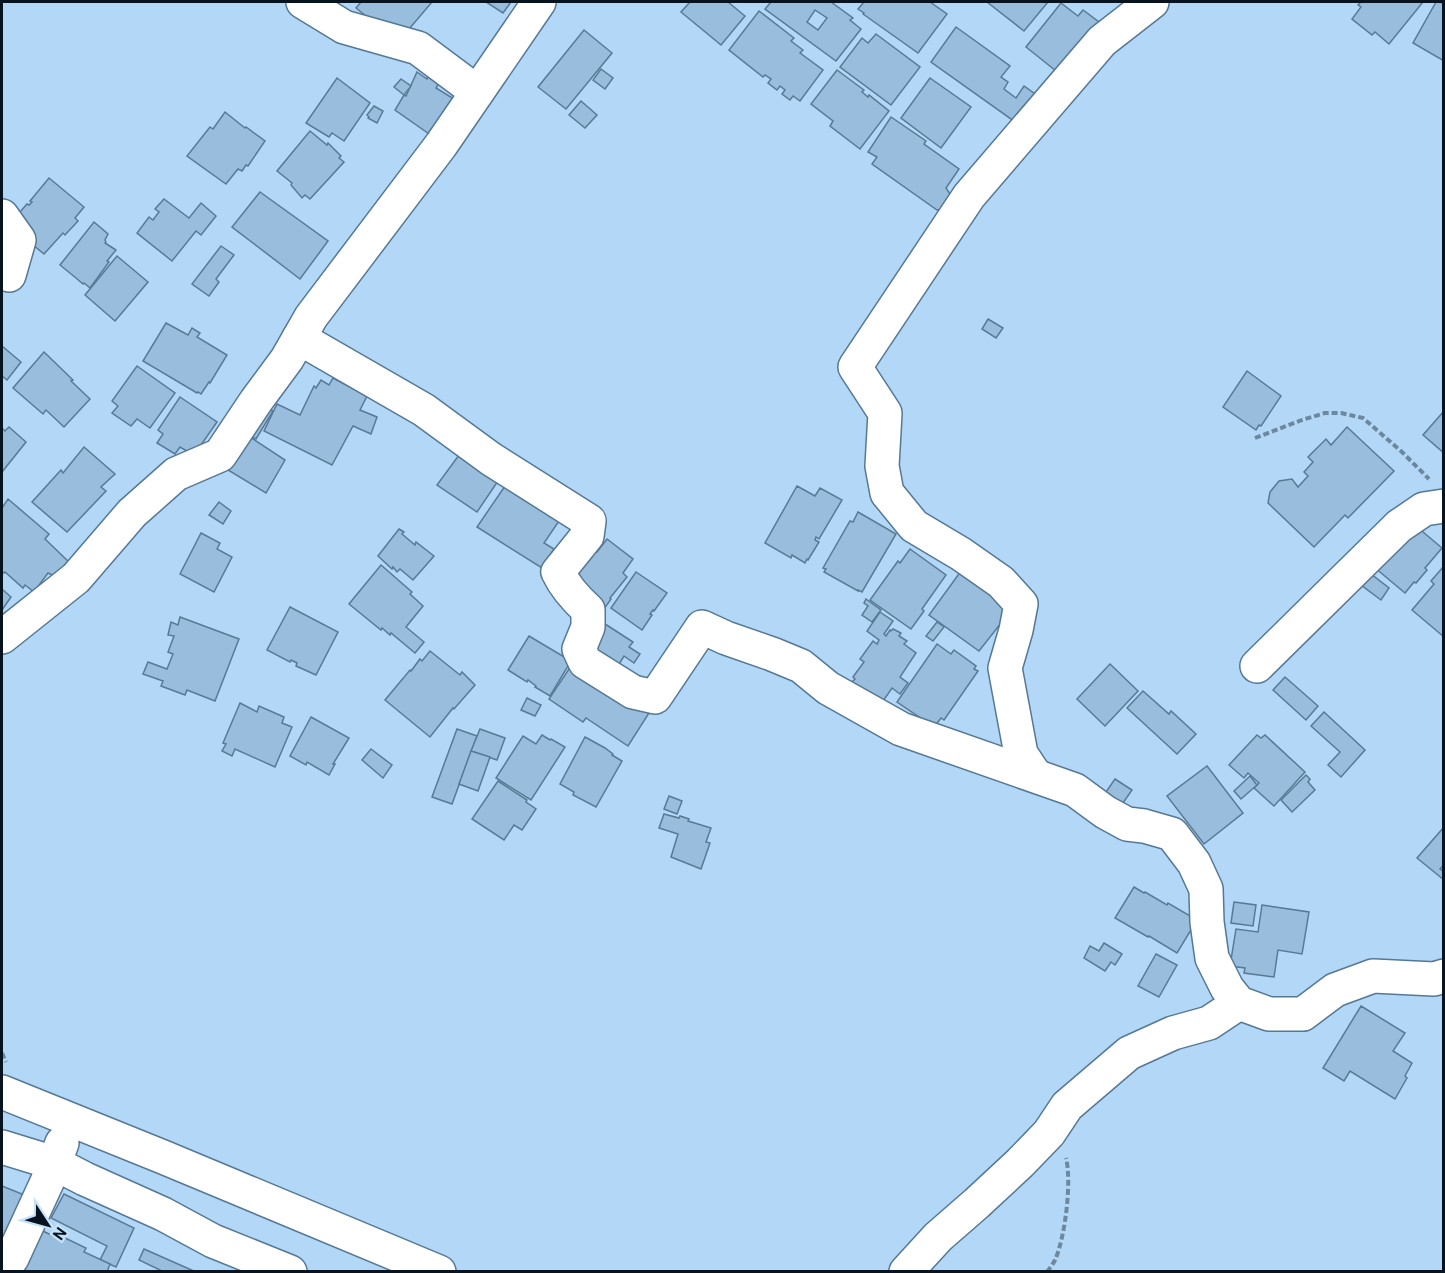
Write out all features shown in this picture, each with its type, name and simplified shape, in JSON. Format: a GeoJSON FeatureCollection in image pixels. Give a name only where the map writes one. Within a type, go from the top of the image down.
{"type":"FeatureCollection","features":[{"type":"Feature","properties":{"kind":"street"},"geometry":{"type":"LineString","coordinates":[[303,2],[344,27],[418,48],[477,92]]}},
{"type":"Feature","properties":{"kind":"street"},"geometry":{"type":"LineString","coordinates":[[2,637],[76,578],[132,513],[176,474],[220,455],[287,359],[310,317],[441,145],[538,2]]}},
{"type":"Feature","properties":{"kind":"street"},"geometry":{"type":"LineString","coordinates":[[1035,775],[1022,754],[1005,668],[1021,604],[1001,582],[961,554],[914,526],[887,493],[882,466],[885,413],[855,367],[969,196],[1102,41],[1152,2]]}},
{"type":"Feature","properties":{"kind":"street"},"geometry":{"type":"LineString","coordinates":[[2,216],[19,240],[9,275]]}},
{"type":"Feature","properties":{"kind":"street"},"geometry":{"type":"LineString","coordinates":[[299,338],[424,410],[491,459],[589,521],[587,536],[558,572],[576,599],[588,610],[588,627],[579,649],[585,662],[633,692],[655,697],[702,627],[801,666],[828,688],[901,729],[1075,790],[1105,812],[1127,824],[1172,834],[1194,862],[1206,889],[1207,922],[1212,958],[1227,988],[1239,1003],[1269,1014],[1303,1014],[1335,990],[1373,976],[1434,980],[1443,976]]}},
{"type":"Feature","properties":{"kind":"street"},"geometry":{"type":"LineString","coordinates":[[1257,666],[1398,526],[1439,496]]}},
{"type":"Feature","properties":{"kind":"street"},"geometry":{"type":"LineString","coordinates":[[906,1272],[938,1237],[1020,1163],[1048,1133],[1068,1106],[1129,1053],[1173,1033],[1209,1023],[1239,1003]]}},
{"type":"Feature","properties":{"kind":"street"},"geometry":{"type":"LineString","coordinates":[[2,1092],[71,1120],[384,1260],[439,1272]]}},
{"type":"Feature","properties":{"kind":"street"},"geometry":{"type":"LineString","coordinates":[[2,1272],[12,1258],[71,1120]]}},
{"type":"Feature","properties":{"kind":"street"},"geometry":{"type":"LineString","coordinates":[[2,1147],[54,1163],[213,1240],[290,1272]]}},
{"type":"Feature","properties":{"kind":"path"},"geometry":{"type":"LineString","coordinates":[[1255,438],[1325,413],[1341,413],[1363,418],[1402,452],[1439,496]]}},
{"type":"Feature","properties":{"kind":"path"},"geometry":{"type":"LineString","coordinates":[[1047,1272],[1055,1259],[1064,1226],[1069,1169],[1055,1123]]}},
{"type":"Feature","properties":{"kind":"building"},"geometry":{"type":"Polygon","coordinates":[[[361,2],[432,2],[404,35],[386,32],[356,8],[361,2]]]}},
{"type":"Feature","properties":{"kind":"building"},"geometry":{"type":"Polygon","coordinates":[[[486,2],[511,2],[503,13],[486,2]]]}},
{"type":"Feature","properties":{"kind":"building"},"geometry":{"type":"Polygon","coordinates":[[[690,2],[728,2],[745,16],[721,45],[681,12],[690,2]]]}},
{"type":"Feature","properties":{"kind":"building"},"geometry":{"type":"Polygon","coordinates":[[[771,2],[831,2],[853,18],[850,20],[861,29],[836,61],[765,9],[771,2]],[[815,10],[807,22],[818,30],[827,18],[815,10]]]}},
{"type":"Feature","properties":{"kind":"building"},"geometry":{"type":"Polygon","coordinates":[[[864,2],[930,2],[947,14],[918,53],[863,14],[858,9],[864,2]]]}},
{"type":"Feature","properties":{"kind":"building"},"geometry":{"type":"Polygon","coordinates":[[[987,2],[1048,2],[1024,31],[987,2]]]}},
{"type":"Feature","properties":{"kind":"building"},"geometry":{"type":"Polygon","coordinates":[[[1361,2],[1423,2],[1389,44],[1375,32],[1372,35],[1352,19],[1361,7],[1358,5],[1361,2]]]}},
{"type":"Feature","properties":{"kind":"building"},"geometry":{"type":"Polygon","coordinates":[[[1436,2],[1444,3],[1444,61],[1413,43],[1436,2]]]}},
{"type":"Feature","properties":{"kind":"building"},"geometry":{"type":"Polygon","coordinates":[[[1061,3],[1078,16],[1083,10],[1099,22],[1061,75],[1026,47],[1061,3]]]}},
{"type":"Feature","properties":{"kind":"building"},"geometry":{"type":"Polygon","coordinates":[[[759,11],[794,38],[791,41],[803,50],[800,53],[823,70],[800,101],[793,96],[790,100],[782,94],[785,90],[780,86],[777,90],[768,83],[771,79],[765,75],[763,77],[729,50],[759,11]]]}},
{"type":"Feature","properties":{"kind":"building"},"geometry":{"type":"Polygon","coordinates":[[[956,27],[1010,66],[1001,77],[1008,82],[1004,89],[1016,98],[1024,86],[1045,101],[1025,129],[931,62],[956,27]]]}},
{"type":"Feature","properties":{"kind":"building"},"geometry":{"type":"Polygon","coordinates":[[[584,30],[612,53],[566,109],[538,87],[584,30]]]}},
{"type":"Feature","properties":{"kind":"building"},"geometry":{"type":"Polygon","coordinates":[[[876,34],[920,67],[891,105],[840,67],[862,38],[868,43],[876,34]]]}},
{"type":"Feature","properties":{"kind":"building"},"geometry":{"type":"Polygon","coordinates":[[[601,69],[613,78],[605,89],[593,80],[601,69]]]}},
{"type":"Feature","properties":{"kind":"building"},"geometry":{"type":"Polygon","coordinates":[[[837,70],[864,90],[862,92],[868,97],[869,95],[889,111],[860,149],[830,126],[833,121],[811,104],[837,70]]]}},
{"type":"Feature","properties":{"kind":"building"},"geometry":{"type":"Polygon","coordinates":[[[417,72],[439,83],[436,88],[454,99],[432,136],[395,110],[404,95],[406,96],[417,72]]]}},
{"type":"Feature","properties":{"kind":"building"},"geometry":{"type":"Polygon","coordinates":[[[337,78],[370,103],[344,141],[332,133],[329,137],[306,123],[337,78]]]}},
{"type":"Feature","properties":{"kind":"building"},"geometry":{"type":"Polygon","coordinates":[[[930,78],[971,107],[941,148],[901,118],[930,78]]]}},
{"type":"Feature","properties":{"kind":"building"},"geometry":{"type":"Polygon","coordinates":[[[401,79],[411,86],[404,95],[394,87],[401,79]]]}},
{"type":"Feature","properties":{"kind":"building"},"geometry":{"type":"Polygon","coordinates":[[[581,101],[597,115],[585,128],[569,115],[581,101]]]}},
{"type":"Feature","properties":{"kind":"building"},"geometry":{"type":"Polygon","coordinates":[[[374,106],[383,111],[377,123],[367,115],[374,106]]]}},
{"type":"Feature","properties":{"kind":"building"},"geometry":{"type":"Polygon","coordinates":[[[225,112],[265,141],[248,166],[246,165],[242,171],[238,169],[226,184],[187,156],[210,127],[213,129],[225,112]]]}},
{"type":"Feature","properties":{"kind":"building"},"geometry":{"type":"Polygon","coordinates":[[[891,117],[926,141],[924,144],[959,169],[946,188],[950,194],[950,201],[942,209],[937,210],[872,164],[877,157],[868,152],[891,117]]]}},
{"type":"Feature","properties":{"kind":"building"},"geometry":{"type":"Polygon","coordinates":[[[310,131],[327,145],[328,143],[344,162],[310,199],[305,195],[302,198],[291,185],[292,183],[277,171],[310,131]]]}},
{"type":"Feature","properties":{"kind":"building"},"geometry":{"type":"Polygon","coordinates":[[[49,178],[84,207],[75,218],[78,221],[65,235],[63,233],[44,254],[21,235],[13,220],[27,204],[32,202],[30,201],[49,178]]]}},
{"type":"Feature","properties":{"kind":"building"},"geometry":{"type":"Polygon","coordinates":[[[260,192],[328,241],[300,279],[232,227],[260,192]]]}},
{"type":"Feature","properties":{"kind":"building"},"geometry":{"type":"Polygon","coordinates":[[[164,199],[189,218],[201,203],[216,216],[201,235],[196,231],[172,261],[137,233],[149,217],[153,220],[159,212],[155,209],[164,199]]]}},
{"type":"Feature","properties":{"kind":"building"},"geometry":{"type":"Polygon","coordinates":[[[94,222],[108,234],[105,243],[116,250],[90,288],[60,265],[94,222]]]}},
{"type":"Feature","properties":{"kind":"building"},"geometry":{"type":"Polygon","coordinates":[[[221,246],[234,255],[216,279],[219,282],[209,296],[192,284],[221,246]]]}},
{"type":"Feature","properties":{"kind":"building"},"geometry":{"type":"Polygon","coordinates":[[[117,256],[148,282],[115,321],[85,295],[117,256]]]}},
{"type":"Feature","properties":{"kind":"building"},"geometry":{"type":"Polygon","coordinates":[[[988,319],[1003,328],[996,338],[982,329],[988,319]]]}},
{"type":"Feature","properties":{"kind":"building"},"geometry":{"type":"Polygon","coordinates":[[[166,323],[188,335],[192,328],[200,333],[197,337],[227,355],[201,394],[143,361],[166,323]]]}},
{"type":"Feature","properties":{"kind":"building"},"geometry":{"type":"Polygon","coordinates":[[[2,346],[21,362],[7,380],[2,376],[2,346]]]}},
{"type":"Feature","properties":{"kind":"building"},"geometry":{"type":"Polygon","coordinates":[[[44,352],[90,399],[64,427],[46,410],[43,414],[13,388],[44,352]]]}},
{"type":"Feature","properties":{"kind":"building"},"geometry":{"type":"Polygon","coordinates":[[[137,366],[175,393],[150,428],[137,419],[131,426],[112,413],[118,406],[112,401],[137,366]]]}},
{"type":"Feature","properties":{"kind":"building"},"geometry":{"type":"Polygon","coordinates":[[[1247,371],[1281,396],[1256,430],[1223,407],[1247,371]]]}},
{"type":"Feature","properties":{"kind":"building"},"geometry":{"type":"Polygon","coordinates":[[[333,378],[367,396],[360,410],[377,417],[371,434],[353,426],[332,465],[264,431],[277,404],[300,415],[314,386],[316,388],[321,380],[329,385],[333,378]]]}},
{"type":"Feature","properties":{"kind":"building"},"geometry":{"type":"Polygon","coordinates":[[[180,397],[217,422],[194,455],[180,447],[175,454],[157,443],[163,434],[158,430],[180,397]]]}},
{"type":"Feature","properties":{"kind":"building"},"geometry":{"type":"Polygon","coordinates":[[[259,403],[273,411],[256,439],[242,431],[259,403]]]}},
{"type":"Feature","properties":{"kind":"building"},"geometry":{"type":"Polygon","coordinates":[[[1444,411],[1444,453],[1423,435],[1444,411]]]}},
{"type":"Feature","properties":{"kind":"building"},"geometry":{"type":"Polygon","coordinates":[[[9,427],[26,442],[2,472],[2,428],[5,431],[9,427]]]}},
{"type":"Feature","properties":{"kind":"building"},"geometry":{"type":"Polygon","coordinates":[[[1347,427],[1394,471],[1348,518],[1345,515],[1314,547],[1268,503],[1270,492],[1279,481],[1292,479],[1298,487],[1308,476],[1304,472],[1313,462],[1308,457],[1326,439],[1331,445],[1347,427]]]}},
{"type":"Feature","properties":{"kind":"building"},"geometry":{"type":"Polygon","coordinates":[[[247,435],[285,460],[266,493],[228,470],[247,435]]]}},
{"type":"Feature","properties":{"kind":"building"},"geometry":{"type":"Polygon","coordinates":[[[84,447],[115,474],[101,487],[106,491],[67,532],[32,502],[61,470],[63,473],[84,447]]]}},
{"type":"Feature","properties":{"kind":"building"},"geometry":{"type":"Polygon","coordinates":[[[459,455],[498,481],[477,512],[437,485],[459,455]]]}},
{"type":"Feature","properties":{"kind":"building"},"geometry":{"type":"Polygon","coordinates":[[[505,486],[561,518],[544,543],[554,549],[542,568],[477,527],[505,486]]]}},
{"type":"Feature","properties":{"kind":"building"},"geometry":{"type":"Polygon","coordinates":[[[797,486],[815,496],[820,488],[842,500],[819,539],[816,537],[815,540],[819,542],[805,563],[765,543],[797,486]]]}},
{"type":"Feature","properties":{"kind":"building"},"geometry":{"type":"Polygon","coordinates":[[[8,499],[49,534],[45,539],[71,564],[57,577],[48,573],[34,592],[25,585],[23,588],[5,572],[2,572],[2,508],[8,499]]]}},
{"type":"Feature","properties":{"kind":"building"},"geometry":{"type":"Polygon","coordinates":[[[219,502],[231,511],[223,524],[209,515],[219,502]]]}},
{"type":"Feature","properties":{"kind":"building"},"geometry":{"type":"Polygon","coordinates":[[[858,512],[896,534],[862,592],[824,572],[826,569],[823,568],[850,521],[853,522],[858,512]]]}},
{"type":"Feature","properties":{"kind":"building"},"geometry":{"type":"Polygon","coordinates":[[[1410,521],[1442,548],[1425,568],[1427,570],[1405,593],[1368,562],[1410,521]]]}},
{"type":"Feature","properties":{"kind":"building"},"geometry":{"type":"Polygon","coordinates":[[[399,529],[415,545],[416,542],[434,556],[413,580],[400,569],[397,572],[393,567],[392,569],[378,556],[399,529]]]}},
{"type":"Feature","properties":{"kind":"building"},"geometry":{"type":"Polygon","coordinates":[[[201,533],[220,543],[217,549],[232,557],[214,592],[180,574],[201,533]]]}},
{"type":"Feature","properties":{"kind":"building"},"geometry":{"type":"Polygon","coordinates":[[[607,539],[633,559],[623,573],[627,577],[604,609],[564,578],[589,545],[597,552],[607,539]]]}},
{"type":"Feature","properties":{"kind":"building"},"geometry":{"type":"Polygon","coordinates":[[[910,549],[946,575],[911,629],[870,600],[898,561],[900,563],[910,549]]]}},
{"type":"Feature","properties":{"kind":"building"},"geometry":{"type":"Polygon","coordinates":[[[381,565],[412,592],[410,594],[423,606],[406,627],[424,642],[415,653],[391,633],[390,635],[382,628],[381,630],[349,604],[381,565]]]}},
{"type":"Feature","properties":{"kind":"building"},"geometry":{"type":"Polygon","coordinates":[[[1444,566],[1444,637],[1412,610],[1434,584],[1431,581],[1444,566]]]}},
{"type":"Feature","properties":{"kind":"building"},"geometry":{"type":"Polygon","coordinates":[[[1362,567],[1389,588],[1381,600],[1353,579],[1362,567]]]}},
{"type":"Feature","properties":{"kind":"building"},"geometry":{"type":"Polygon","coordinates":[[[961,571],[1013,608],[979,651],[929,615],[961,571]]]}},
{"type":"Feature","properties":{"kind":"building"},"geometry":{"type":"Polygon","coordinates":[[[636,572],[667,593],[650,614],[652,615],[642,630],[611,608],[636,572]]]}},
{"type":"Feature","properties":{"kind":"building"},"geometry":{"type":"Polygon","coordinates":[[[2,589],[11,597],[2,610],[2,589]]]}},
{"type":"Feature","properties":{"kind":"building"},"geometry":{"type":"Polygon","coordinates":[[[866,599],[881,610],[872,622],[862,615],[868,606],[864,603],[866,599]]]}},
{"type":"Feature","properties":{"kind":"building"},"geometry":{"type":"Polygon","coordinates":[[[290,607],[338,632],[316,675],[296,666],[297,663],[291,660],[290,662],[267,650],[290,607]]]}},
{"type":"Feature","properties":{"kind":"building"},"geometry":{"type":"Polygon","coordinates":[[[880,612],[893,621],[884,634],[886,636],[893,629],[901,633],[899,636],[907,641],[904,644],[916,653],[900,677],[908,683],[900,694],[892,688],[881,704],[852,682],[864,662],[860,659],[873,641],[877,644],[879,640],[867,631],[880,612]]]}},
{"type":"Feature","properties":{"kind":"building"},"geometry":{"type":"Polygon","coordinates":[[[180,617],[239,639],[215,701],[187,690],[185,695],[161,686],[163,681],[143,674],[148,662],[167,669],[173,654],[168,652],[174,636],[168,635],[171,622],[178,625],[180,617]]]}},
{"type":"Feature","properties":{"kind":"building"},"geometry":{"type":"Polygon","coordinates":[[[602,622],[633,642],[629,647],[640,654],[634,663],[624,656],[613,674],[583,656],[602,622]]]}},
{"type":"Feature","properties":{"kind":"building"},"geometry":{"type":"Polygon","coordinates":[[[937,622],[944,627],[933,641],[926,636],[937,622]]]}},
{"type":"Feature","properties":{"kind":"building"},"geometry":{"type":"Polygon","coordinates":[[[529,636],[571,661],[550,696],[528,680],[527,682],[508,670],[529,636]]]}},
{"type":"Feature","properties":{"kind":"building"},"geometry":{"type":"Polygon","coordinates":[[[937,644],[951,654],[954,650],[976,666],[974,669],[978,671],[944,720],[941,718],[934,727],[897,702],[937,644]]]}},
{"type":"Feature","properties":{"kind":"building"},"geometry":{"type":"Polygon","coordinates":[[[430,651],[460,675],[462,672],[475,685],[430,737],[385,700],[420,659],[422,661],[430,651]]]}},
{"type":"Feature","properties":{"kind":"building"},"geometry":{"type":"Polygon","coordinates":[[[575,660],[649,713],[628,746],[586,718],[583,722],[549,699],[575,660]]]}},
{"type":"Feature","properties":{"kind":"building"},"geometry":{"type":"Polygon","coordinates":[[[1110,664],[1138,691],[1105,726],[1077,699],[1110,664]]]}},
{"type":"Feature","properties":{"kind":"building"},"geometry":{"type":"Polygon","coordinates":[[[1285,677],[1318,706],[1306,720],[1273,690],[1285,677]]]}},
{"type":"Feature","properties":{"kind":"building"},"geometry":{"type":"Polygon","coordinates":[[[1143,691],[1169,714],[1171,711],[1196,734],[1177,754],[1127,708],[1143,691]]]}},
{"type":"Feature","properties":{"kind":"building"},"geometry":{"type":"Polygon","coordinates":[[[527,698],[541,705],[535,716],[521,710],[527,698]]]}},
{"type":"Feature","properties":{"kind":"building"},"geometry":{"type":"Polygon","coordinates":[[[240,703],[257,712],[259,706],[284,717],[282,723],[292,727],[275,767],[235,749],[232,756],[222,751],[226,744],[223,743],[240,703]]]}},
{"type":"Feature","properties":{"kind":"building"},"geometry":{"type":"Polygon","coordinates":[[[1324,712],[1365,750],[1341,777],[1328,765],[1340,752],[1311,726],[1324,712]]]}},
{"type":"Feature","properties":{"kind":"building"},"geometry":{"type":"Polygon","coordinates":[[[311,717],[349,738],[329,775],[307,762],[306,765],[290,756],[311,717]]]}},
{"type":"Feature","properties":{"kind":"building"},"geometry":{"type":"Polygon","coordinates":[[[457,729],[477,736],[452,804],[432,797],[457,729]]]}},
{"type":"Feature","properties":{"kind":"building"},"geometry":{"type":"Polygon","coordinates":[[[480,729],[505,738],[497,760],[471,751],[480,729]]]}},
{"type":"Feature","properties":{"kind":"building"},"geometry":{"type":"Polygon","coordinates":[[[542,735],[565,747],[531,800],[496,778],[523,736],[536,744],[542,735]]]}},
{"type":"Feature","properties":{"kind":"building"},"geometry":{"type":"Polygon","coordinates":[[[1257,735],[1261,738],[1265,735],[1305,772],[1274,806],[1254,788],[1259,783],[1248,773],[1244,778],[1229,765],[1257,735]]]}},
{"type":"Feature","properties":{"kind":"building"},"geometry":{"type":"Polygon","coordinates":[[[585,737],[622,761],[596,807],[573,795],[574,792],[560,784],[585,737]]]}},
{"type":"Feature","properties":{"kind":"building"},"geometry":{"type":"Polygon","coordinates":[[[371,749],[392,765],[383,778],[362,760],[371,749]]]}},
{"type":"Feature","properties":{"kind":"building"},"geometry":{"type":"Polygon","coordinates":[[[471,751],[490,757],[478,791],[459,784],[471,751]]]}},
{"type":"Feature","properties":{"kind":"building"},"geometry":{"type":"Polygon","coordinates":[[[1207,766],[1243,813],[1204,844],[1167,796],[1207,766]]]}},
{"type":"Feature","properties":{"kind":"building"},"geometry":{"type":"Polygon","coordinates":[[[1306,775],[1310,779],[1308,782],[1315,790],[1292,812],[1281,800],[1306,775]]]}},
{"type":"Feature","properties":{"kind":"building"},"geometry":{"type":"Polygon","coordinates":[[[1250,776],[1257,785],[1241,799],[1234,791],[1250,776]]]}},
{"type":"Feature","properties":{"kind":"building"},"geometry":{"type":"Polygon","coordinates":[[[1115,779],[1132,790],[1116,813],[1099,802],[1115,779]]]}},
{"type":"Feature","properties":{"kind":"building"},"geometry":{"type":"Polygon","coordinates":[[[498,781],[527,800],[526,802],[536,809],[522,830],[514,825],[504,840],[472,819],[498,781]]]}},
{"type":"Feature","properties":{"kind":"building"},"geometry":{"type":"Polygon","coordinates":[[[669,796],[682,801],[677,814],[664,809],[669,796]]]}},
{"type":"Feature","properties":{"kind":"building"},"geometry":{"type":"Polygon","coordinates":[[[664,814],[679,818],[680,816],[711,828],[706,842],[710,843],[701,869],[671,857],[678,834],[659,828],[664,814]]]}},
{"type":"Feature","properties":{"kind":"building"},"geometry":{"type":"Polygon","coordinates":[[[1444,827],[1444,865],[1440,869],[1444,872],[1444,880],[1417,858],[1444,827]]]}},
{"type":"Feature","properties":{"kind":"building"},"geometry":{"type":"Polygon","coordinates":[[[1134,887],[1197,920],[1177,953],[1115,918],[1134,887]]]}},
{"type":"Feature","properties":{"kind":"building"},"geometry":{"type":"Polygon","coordinates":[[[1234,902],[1256,905],[1253,926],[1231,923],[1234,902]]]}},
{"type":"Feature","properties":{"kind":"building"},"geometry":{"type":"Polygon","coordinates":[[[1262,905],[1309,912],[1302,954],[1278,950],[1274,977],[1244,973],[1245,968],[1230,966],[1236,929],[1258,932],[1262,905]]]}},
{"type":"Feature","properties":{"kind":"building"},"geometry":{"type":"Polygon","coordinates":[[[1104,943],[1122,954],[1115,965],[1111,962],[1105,971],[1084,958],[1090,946],[1099,951],[1104,943]]]}},
{"type":"Feature","properties":{"kind":"building"},"geometry":{"type":"Polygon","coordinates":[[[1156,954],[1177,965],[1159,997],[1138,986],[1156,954]]]}},
{"type":"Feature","properties":{"kind":"building"},"geometry":{"type":"Polygon","coordinates":[[[1361,1006],[1405,1033],[1393,1051],[1412,1063],[1405,1076],[1407,1078],[1395,1099],[1350,1071],[1344,1081],[1323,1068],[1361,1006]]]}},
{"type":"Feature","properties":{"kind":"building"},"geometry":{"type":"Polygon","coordinates":[[[2,1186],[37,1200],[2,1260],[2,1186]]]}},
{"type":"Feature","properties":{"kind":"building"},"geometry":{"type":"Polygon","coordinates":[[[64,1194],[134,1228],[116,1267],[100,1260],[107,1246],[51,1218],[64,1194]]]}},
{"type":"Feature","properties":{"kind":"building"},"geometry":{"type":"Polygon","coordinates":[[[41,1230],[59,1239],[61,1236],[86,1248],[84,1252],[110,1264],[107,1272],[22,1272],[41,1230]]]}},
{"type":"Feature","properties":{"kind":"building"},"geometry":{"type":"Polygon","coordinates":[[[144,1249],[196,1272],[164,1272],[139,1260],[144,1249]]]}}]}
